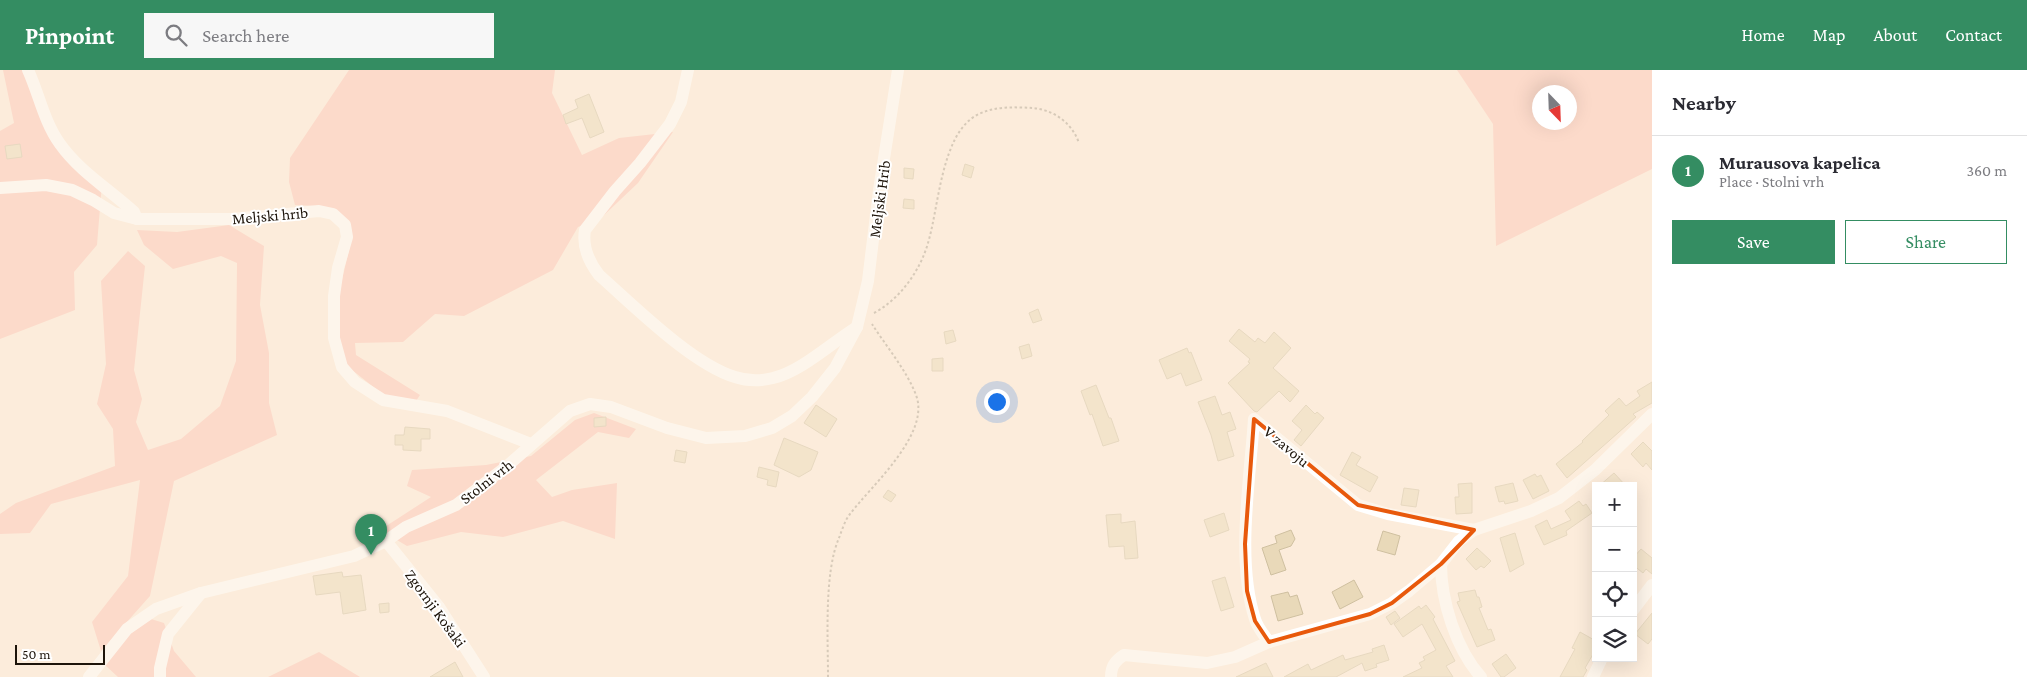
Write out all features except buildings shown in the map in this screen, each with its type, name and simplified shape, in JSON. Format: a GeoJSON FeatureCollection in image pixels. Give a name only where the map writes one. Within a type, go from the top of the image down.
{"type":"FeatureCollection","features":[{"type":"Feature","properties":{"kind":"street"},"geometry":{"type":"LineString","coordinates":[[28,70],[60,145],[96,182],[134,212],[137,219]]}},
{"type":"Feature","properties":{"kind":"street"},"geometry":{"type":"LineString","coordinates":[[688,70],[681,102],[670,124],[586,230],[584,238],[586,253],[592,266],[606,282],[686,349],[724,373],[736,378],[757,380],[774,378],[809,360],[857,327]]}},
{"type":"Feature","properties":{"kind":"street","name":"Meljski Hrib"},"geometry":{"type":"LineString","coordinates":[[857,327],[868,281],[879,190],[898,70]]}},
{"type":"Feature","properties":{"kind":"street","name":"Meljski hrib"},"geometry":{"type":"LineString","coordinates":[[0,188],[46,185],[72,190],[114,213],[137,219],[231,219],[319,210],[333,214],[345,225],[347,237],[338,268],[334,296],[334,338],[342,367],[355,382],[383,400],[447,410],[470,421],[531,444]]}},
{"type":"Feature","properties":{"kind":"street","name":"Stolni vrh"},"geometry":{"type":"LineString","coordinates":[[88,677],[128,629],[156,609],[201,593],[354,556],[386,540],[406,527],[456,505],[570,411],[590,404],[611,407],[667,428],[706,438],[745,436],[772,428],[792,416],[812,397],[835,368],[857,327]]}},
{"type":"Feature","properties":{"kind":"street","name":"V zavoju"},"geometry":{"type":"LineString","coordinates":[[1111,677],[1111,668],[1117,659],[1124,655],[1207,663],[1235,657],[1269,642],[1370,614],[1392,603],[1441,564],[1459,541],[1474,530],[1531,511],[1559,498],[1595,470],[1652,414]]}},
{"type":"Feature","properties":{"kind":"street","name":"V zavoju"},"geometry":{"type":"LineString","coordinates":[[1269,642],[1255,621],[1247,591],[1245,544],[1254,419],[1358,505],[1388,514],[1474,530]]}},
{"type":"Feature","properties":{"kind":"street","name":"Zgornji Košaki"},"geometry":{"type":"LineString","coordinates":[[386,540],[439,607],[484,677]]}},
{"type":"Feature","properties":{"kind":"street"},"geometry":{"type":"LineString","coordinates":[[1441,564],[1441,584],[1446,607],[1465,654],[1481,677]]}},
{"type":"Feature","properties":{"kind":"street"},"geometry":{"type":"LineString","coordinates":[[1637,605],[1652,585]]}},
{"type":"Feature","properties":{"kind":"street"},"geometry":{"type":"LineString","coordinates":[[160,677],[160,668],[168,634],[201,593]]}},
{"type":"Feature","properties":{"kind":"street"},"geometry":{"type":"LineString","coordinates":[[1593,677],[1600,662]]}},
{"type":"Feature","properties":{"kind":"path"},"geometry":{"type":"LineString","coordinates":[[873,314],[892,300],[915,273],[928,243],[938,194],[951,149],[958,130],[969,120],[978,114],[996,109],[1036,108],[1057,115],[1069,124],[1079,143]]}},
{"type":"Feature","properties":{"kind":"path"},"geometry":{"type":"LineString","coordinates":[[828,677],[831,564],[838,540],[849,515],[901,452],[913,431],[918,413],[917,397],[910,382],[872,324]]}},
{"type":"Feature","properties":{"kind":"highlighted area"},"geometry":{"type":"Polygon","coordinates":[[[1254,419],[1358,505],[1474,530],[1441,564],[1392,603],[1370,614],[1269,642],[1255,621],[1247,591],[1245,544],[1254,419]]]}},
{"type":"Feature","properties":{"kind":"shaded area"},"geometry":{"type":"Polygon","coordinates":[[[3,70],[33,70],[60,139],[102,183],[97,245],[74,272],[75,310],[0,339],[0,131],[14,123],[3,70]]]}},
{"type":"Feature","properties":{"kind":"shaded area"},"geometry":{"type":"Polygon","coordinates":[[[349,70],[555,70],[552,93],[582,155],[619,138],[673,132],[638,183],[601,218],[578,227],[553,270],[464,316],[435,314],[403,342],[355,343],[356,355],[420,395],[416,401],[386,397],[347,366],[339,336],[338,296],[352,238],[318,206],[295,205],[289,182],[290,158],[349,70]]]}},
{"type":"Feature","properties":{"kind":"shaded area"},"geometry":{"type":"Polygon","coordinates":[[[1457,70],[1652,70],[1652,169],[1496,246],[1493,124],[1457,70]]]}},
{"type":"Feature","properties":{"kind":"shaded area"},"geometry":{"type":"Polygon","coordinates":[[[229,225],[264,246],[260,305],[269,353],[269,403],[277,435],[174,481],[150,596],[101,651],[92,622],[128,576],[140,480],[51,504],[30,533],[0,534],[0,514],[16,503],[115,466],[113,429],[97,404],[106,364],[101,281],[128,251],[145,266],[134,370],[142,399],[136,422],[148,450],[181,439],[220,406],[236,361],[237,263],[221,256],[173,269],[144,245],[137,230],[177,232],[229,225]]]}},
{"type":"Feature","properties":{"kind":"shaded area"},"geometry":{"type":"Polygon","coordinates":[[[594,413],[636,429],[629,438],[598,432],[536,480],[552,497],[572,490],[617,483],[615,539],[563,521],[503,537],[461,532],[407,546],[380,530],[431,497],[407,486],[412,470],[486,465],[531,456],[575,420],[594,413]]]}},
{"type":"Feature","properties":{"kind":"shaded area"},"geometry":{"type":"Polygon","coordinates":[[[151,619],[164,623],[174,651],[196,677],[118,677],[105,665],[130,634],[151,619]]]}},
{"type":"Feature","properties":{"kind":"shaded area"},"geometry":{"type":"Polygon","coordinates":[[[319,652],[360,677],[268,677],[319,652]]]}},
{"type":"Feature","properties":{"kind":"place","name":"Murausova kapelica"},"geometry":{"type":"Point","coordinates":[371,555]}}]}
